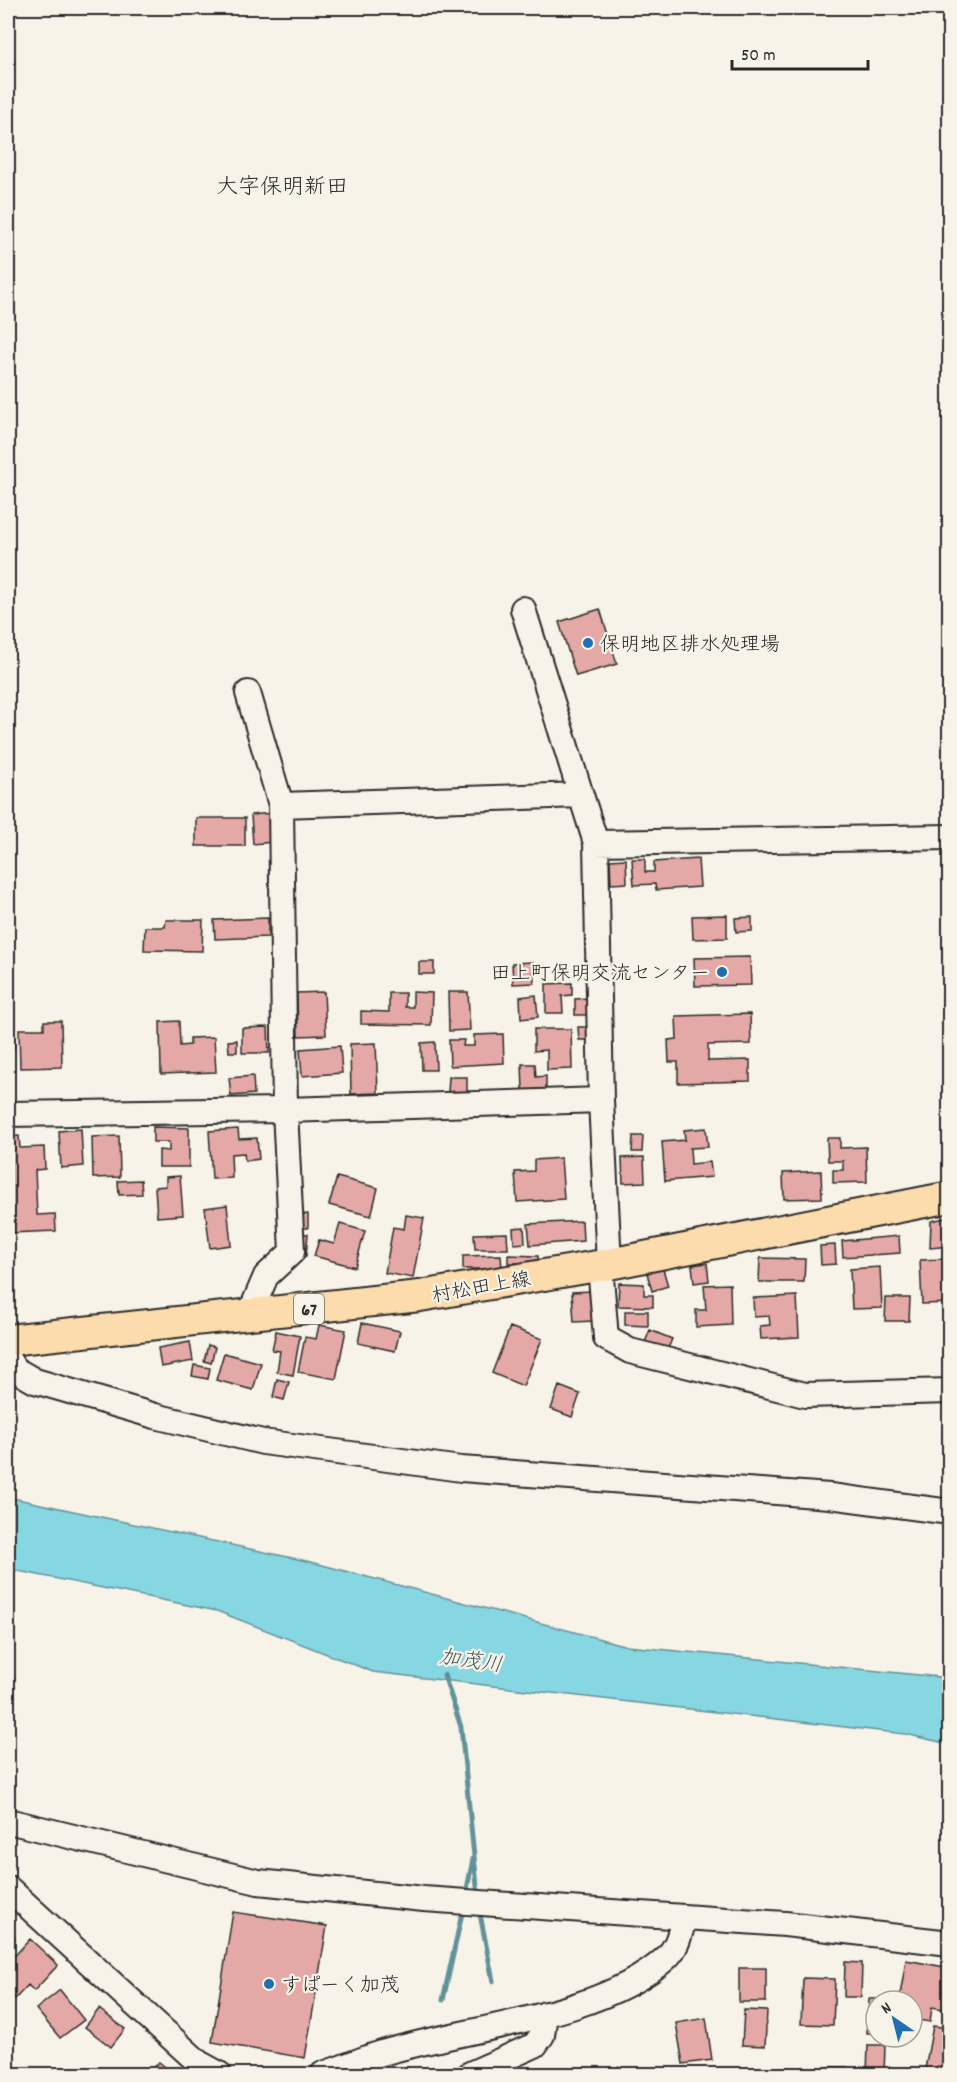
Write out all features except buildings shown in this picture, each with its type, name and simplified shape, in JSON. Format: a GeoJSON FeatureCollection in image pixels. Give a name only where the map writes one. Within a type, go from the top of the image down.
{"type":"FeatureCollection","features":[{"type":"Feature","properties":{"kind":"main road","name":"村松田上線"},"geometry":{"type":"LineString","coordinates":[[8,1340],[420,1296],[604,1264],[950,1197]]}},
{"type":"Feature","properties":{"kind":"street"},"geometry":{"type":"LineString","coordinates":[[523,609],[596,843],[606,1338],[630,1351],[805,1395],[950,1391]]}},
{"type":"Feature","properties":{"kind":"street"},"geometry":{"type":"LineString","coordinates":[[248,693],[281,805],[285,1110],[292,1252],[266,1276],[249,1316]]}},
{"type":"Feature","properties":{"kind":"street"},"geometry":{"type":"LineString","coordinates":[[281,805],[581,795]]}},
{"type":"Feature","properties":{"kind":"street"},"geometry":{"type":"LineString","coordinates":[[596,843],[950,837]]}},
{"type":"Feature","properties":{"kind":"street"},"geometry":{"type":"LineString","coordinates":[[8,1114],[285,1110],[601,1100]]}},
{"type":"Feature","properties":{"kind":"street"},"geometry":{"type":"LineString","coordinates":[[8,1359],[14,1369],[35,1381],[155,1416],[263,1442],[461,1469],[830,1496],[950,1512]]}},
{"type":"Feature","properties":{"kind":"street"},"geometry":{"type":"LineString","coordinates":[[8,1821],[258,1882],[424,1899],[501,1902],[684,1918],[785,1924],[950,1943]]}},
{"type":"Feature","properties":{"kind":"street"},"geometry":{"type":"LineString","coordinates":[[8,1888],[199,2063],[219,2074]]}},
{"type":"Feature","properties":{"kind":"street"},"geometry":{"type":"LineString","coordinates":[[323,2074],[379,2054],[544,2014],[607,1993],[653,1968],[677,1946],[684,1918]]}},
{"type":"Feature","properties":{"kind":"street"},"geometry":{"type":"LineString","coordinates":[[470,2074],[535,2045],[542,2035],[544,2014]]}},
{"type":"Feature","properties":{"kind":"water","name":"加茂川"},"geometry":{"type":"Polygon","coordinates":[[[8,1497],[311,1562],[627,1646],[949,1678],[949,1744],[905,1734],[373,1672],[217,1611],[8,1569],[8,1497]]]}},
{"type":"Feature","properties":{"kind":"waterway","name":"加茂川"},"geometry":{"type":"LineString","coordinates":[[444,1675],[461,1727],[478,1896]]}},
{"type":"Feature","properties":{"kind":"waterway"},"geometry":{"type":"LineString","coordinates":[[466,1894],[473,1859]]}},
{"type":"Feature","properties":{"kind":"waterway"},"geometry":{"type":"LineString","coordinates":[[443,2000],[463,1909]]}},
{"type":"Feature","properties":{"kind":"waterway"},"geometry":{"type":"LineString","coordinates":[[479,1909],[493,1981]]}},
{"type":"Feature","properties":{"kind":"place","name":"保明地区排水処理場"},"geometry":{"type":"Point","coordinates":[588,643]}},
{"type":"Feature","properties":{"kind":"place","name":"田上町保明交流センター"},"geometry":{"type":"Point","coordinates":[722,972]}},
{"type":"Feature","properties":{"kind":"place","name":"すぱーく加茂"},"geometry":{"type":"Point","coordinates":[269,1984]}},
{"type":"Feature","properties":{"kind":"district","name":"大字保明新田"},"geometry":{"type":"Point","coordinates":[282,185]}}]}
